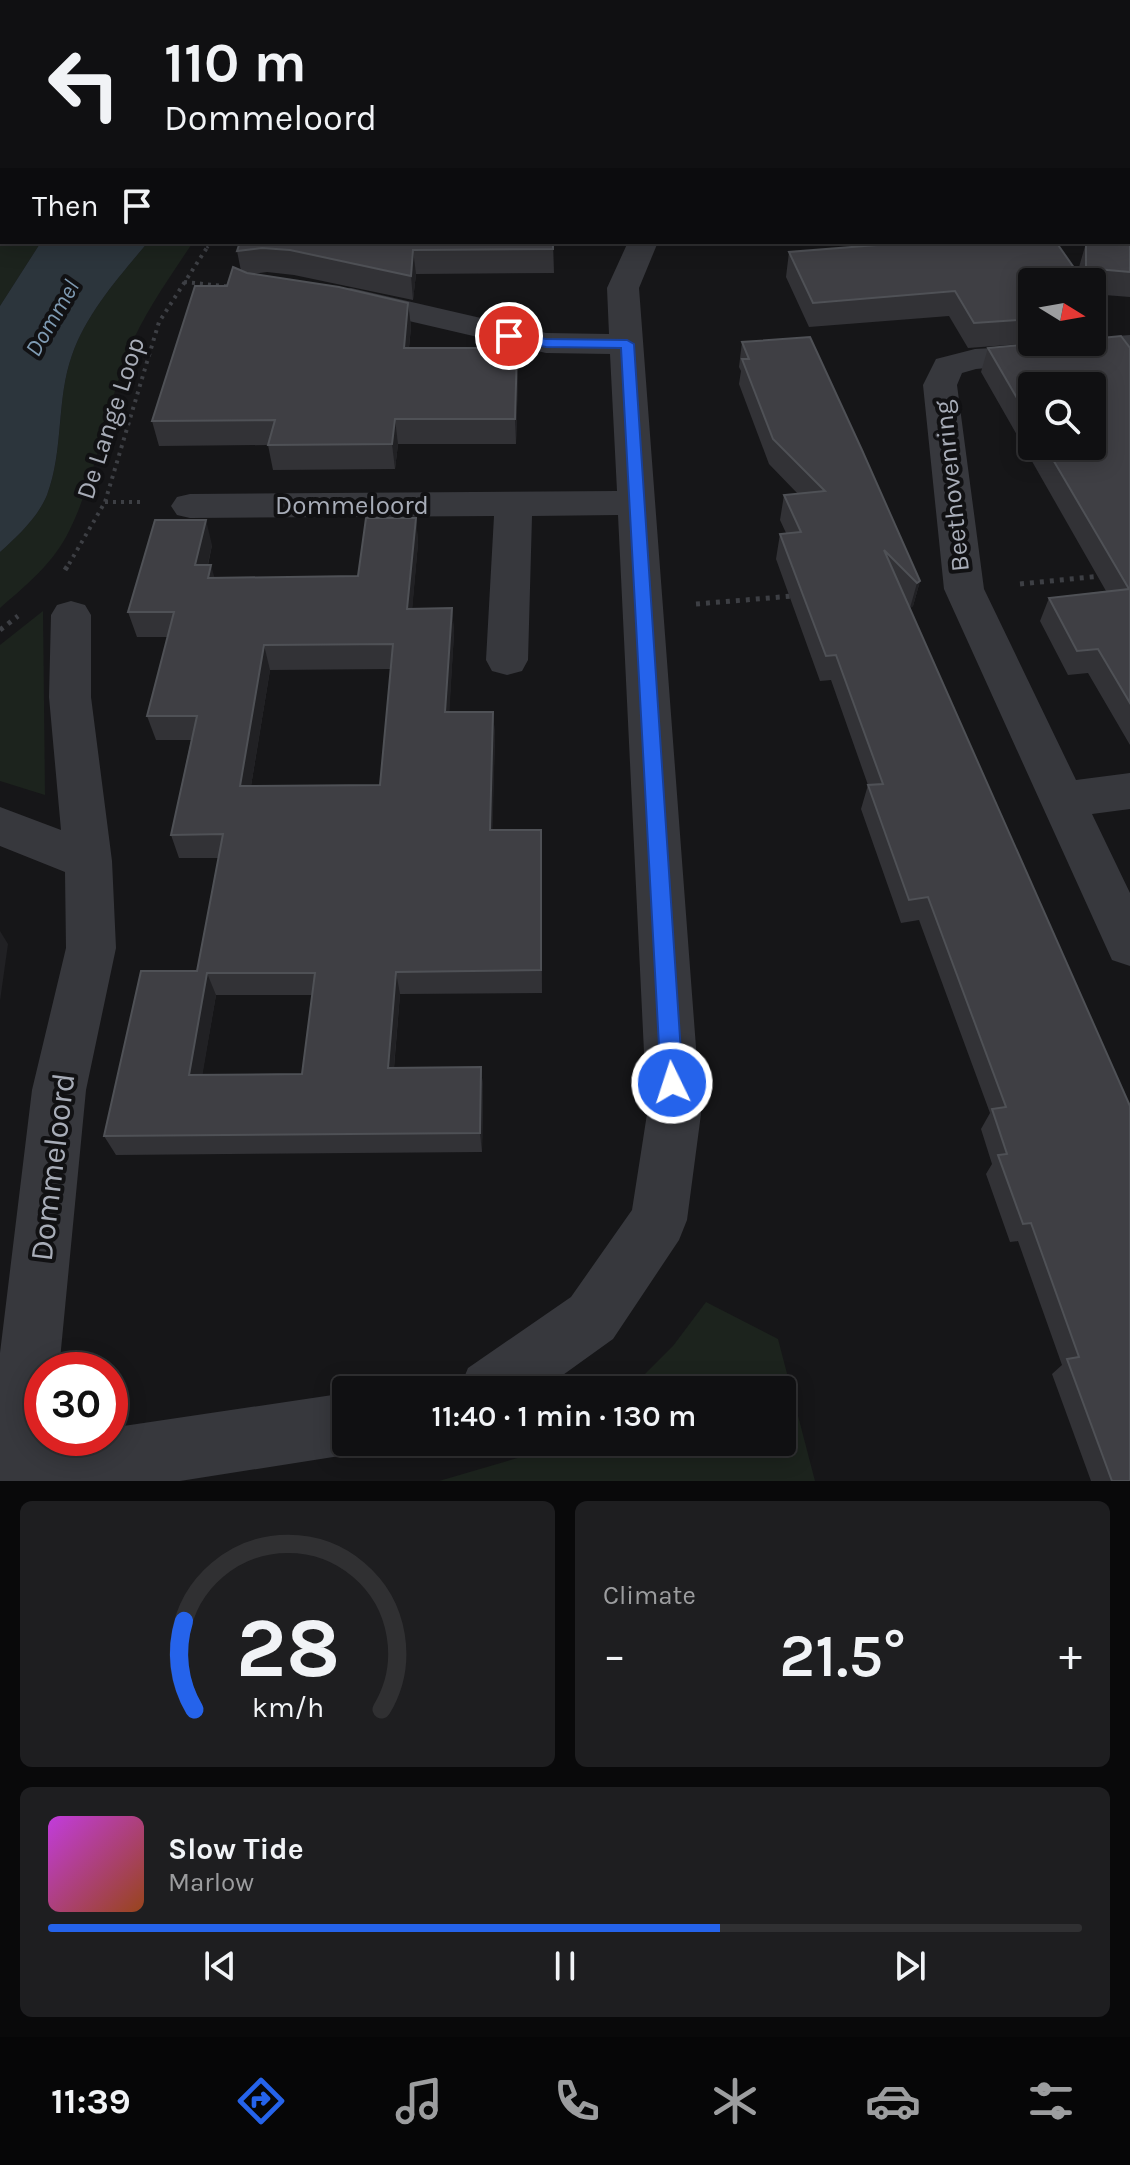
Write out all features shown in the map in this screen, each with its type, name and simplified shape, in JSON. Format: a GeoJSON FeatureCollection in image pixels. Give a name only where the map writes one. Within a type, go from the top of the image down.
{"type":"FeatureCollection","features":[{"type":"Feature","properties":{"kind":"street"},"geometry":{"type":"LineString","coordinates":[[510,1376],[592,1318],[659,1220],[674,1114],[623,288],[642,244]]}},
{"type":"Feature","properties":{"kind":"street"},"geometry":{"type":"LineString","coordinates":[[253,285],[295,287],[334,294],[546,343],[627,344]]}},
{"type":"Feature","properties":{"kind":"street","name":"Beethovenring"},"geometry":{"type":"LineString","coordinates":[[1130,345],[975,359],[948,366],[940,385],[964,589],[1130,945]]}},
{"type":"Feature","properties":{"kind":"street","name":"Dommeloord"},"geometry":{"type":"LineString","coordinates":[[190,506],[637,503]]}},
{"type":"Feature","properties":{"kind":"street"},"geometry":{"type":"LineString","coordinates":[[507,660],[513,505]]}},
{"type":"Feature","properties":{"kind":"street","name":"Dommeloord"},"geometry":{"type":"LineString","coordinates":[[8,1476],[59,1090],[91,948],[88,861],[70,697],[64,599]]}},
{"type":"Feature","properties":{"kind":"street"},"geometry":{"type":"LineString","coordinates":[[1060,800],[1130,791]]}},
{"type":"Feature","properties":{"kind":"street"},"geometry":{"type":"LineString","coordinates":[[0,826],[88,861]]}},
{"type":"Feature","properties":{"kind":"street"},"geometry":{"type":"LineString","coordinates":[[8,1476],[332,1426]]}},
{"type":"Feature","properties":{"kind":"path","name":"De Lange Loop"},"geometry":{"type":"LineString","coordinates":[[64,599],[105,502],[159,322],[210,244]]}},
{"type":"Feature","properties":{"kind":"path"},"geometry":{"type":"LineString","coordinates":[[183,282],[237,287],[253,285]]}},
{"type":"Feature","properties":{"kind":"path"},"geometry":{"type":"LineString","coordinates":[[964,589],[1115,574]]}},
{"type":"Feature","properties":{"kind":"path"},"geometry":{"type":"LineString","coordinates":[[643,608],[802,595]]}},
{"type":"Feature","properties":{"kind":"path"},"geometry":{"type":"LineString","coordinates":[[0,630],[23,611]]}},
{"type":"Feature","properties":{"kind":"shaded area"},"geometry":{"type":"Polygon","coordinates":[[[0,244],[40,244],[0,306],[0,244]]]}},
{"type":"Feature","properties":{"kind":"shaded area"},"geometry":{"type":"Polygon","coordinates":[[[146,244],[192,244],[134,338],[93,469],[66,537],[44,567],[0,608],[0,552],[33,518],[47,495],[56,461],[64,390],[72,355],[86,324],[146,244]]]}},
{"type":"Feature","properties":{"kind":"shaded area"},"geometry":{"type":"Polygon","coordinates":[[[43,611],[45,795],[0,781],[0,645],[43,611]]]}},
{"type":"Feature","properties":{"kind":"shaded area"},"geometry":{"type":"Polygon","coordinates":[[[706,1302],[778,1339],[788,1376],[643,1376],[673,1346],[706,1302]]]}},
{"type":"Feature","properties":{"kind":"shaded area"},"geometry":{"type":"Polygon","coordinates":[[[796,1408],[815,1481],[439,1481],[525,1456],[796,1456],[796,1408]]]}},
{"type":"Feature","properties":{"kind":"water","name":"Dommel"},"geometry":{"type":"Polygon","coordinates":[[[40,244],[146,244],[105,295],[78,339],[67,372],[56,460],[47,495],[33,518],[0,552],[0,306],[40,244]]]}},
{"type":"Feature","properties":{"kind":"building"},"geometry":{"type":"Polygon","coordinates":[[[239,244],[553,244],[553,249],[413,250],[411,276],[290,250],[262,248],[237,251],[239,244]]]}},
{"type":"Feature","properties":{"kind":"building"},"geometry":{"type":"Polygon","coordinates":[[[890,244],[1057,244],[1074,268],[1018,268],[1018,320],[974,323],[955,291],[813,303],[789,252],[890,244]]]}},
{"type":"Feature","properties":{"kind":"building"},"geometry":{"type":"Polygon","coordinates":[[[1086,244],[1130,244],[1130,272],[1086,268],[1086,244]]]}},
{"type":"Feature","properties":{"kind":"building"},"geometry":{"type":"Polygon","coordinates":[[[233,267],[247,273],[339,287],[408,303],[404,348],[517,348],[515,419],[395,419],[392,444],[268,445],[275,420],[152,421],[195,286],[227,286],[233,267]]]}},
{"type":"Feature","properties":{"kind":"building"},"geometry":{"type":"Polygon","coordinates":[[[1121,336],[1130,348],[1130,703],[1098,649],[1077,651],[1049,598],[1129,589],[1053,460],[1106,460],[1106,372],[1018,372],[1018,400],[988,348],[1018,345],[1018,356],[1106,356],[1106,338],[1121,336]]]}},
{"type":"Feature","properties":{"kind":"building"},"geometry":{"type":"Polygon","coordinates":[[[810,337],[920,581],[917,583],[884,550],[1130,1106],[1130,1481],[1112,1481],[1067,1359],[1079,1357],[1031,1223],[1023,1224],[998,1155],[1007,1154],[992,1109],[1006,1107],[928,897],[909,900],[868,785],[883,784],[836,655],[826,656],[780,534],[801,532],[784,495],[825,491],[773,439],[742,359],[749,359],[742,342],[810,337]]]}},
{"type":"Feature","properties":{"kind":"building"},"geometry":{"type":"Polygon","coordinates":[[[366,518],[416,518],[407,609],[452,608],[445,712],[493,712],[490,830],[541,830],[541,970],[396,972],[388,1068],[481,1067],[480,1133],[104,1136],[141,971],[197,971],[223,834],[171,835],[197,716],[147,716],[174,612],[128,612],[155,520],[206,520],[195,565],[211,565],[208,578],[358,576],[366,518]],[[393,644],[264,645],[240,786],[380,785],[393,644]],[[207,973],[189,1075],[302,1074],[315,973],[207,973]]]}},
{"type":"Feature","properties":{"kind":"route"},"geometry":{"type":"LineString","coordinates":[[509,336],[546,343],[627,344],[672,1083]]}}]}
